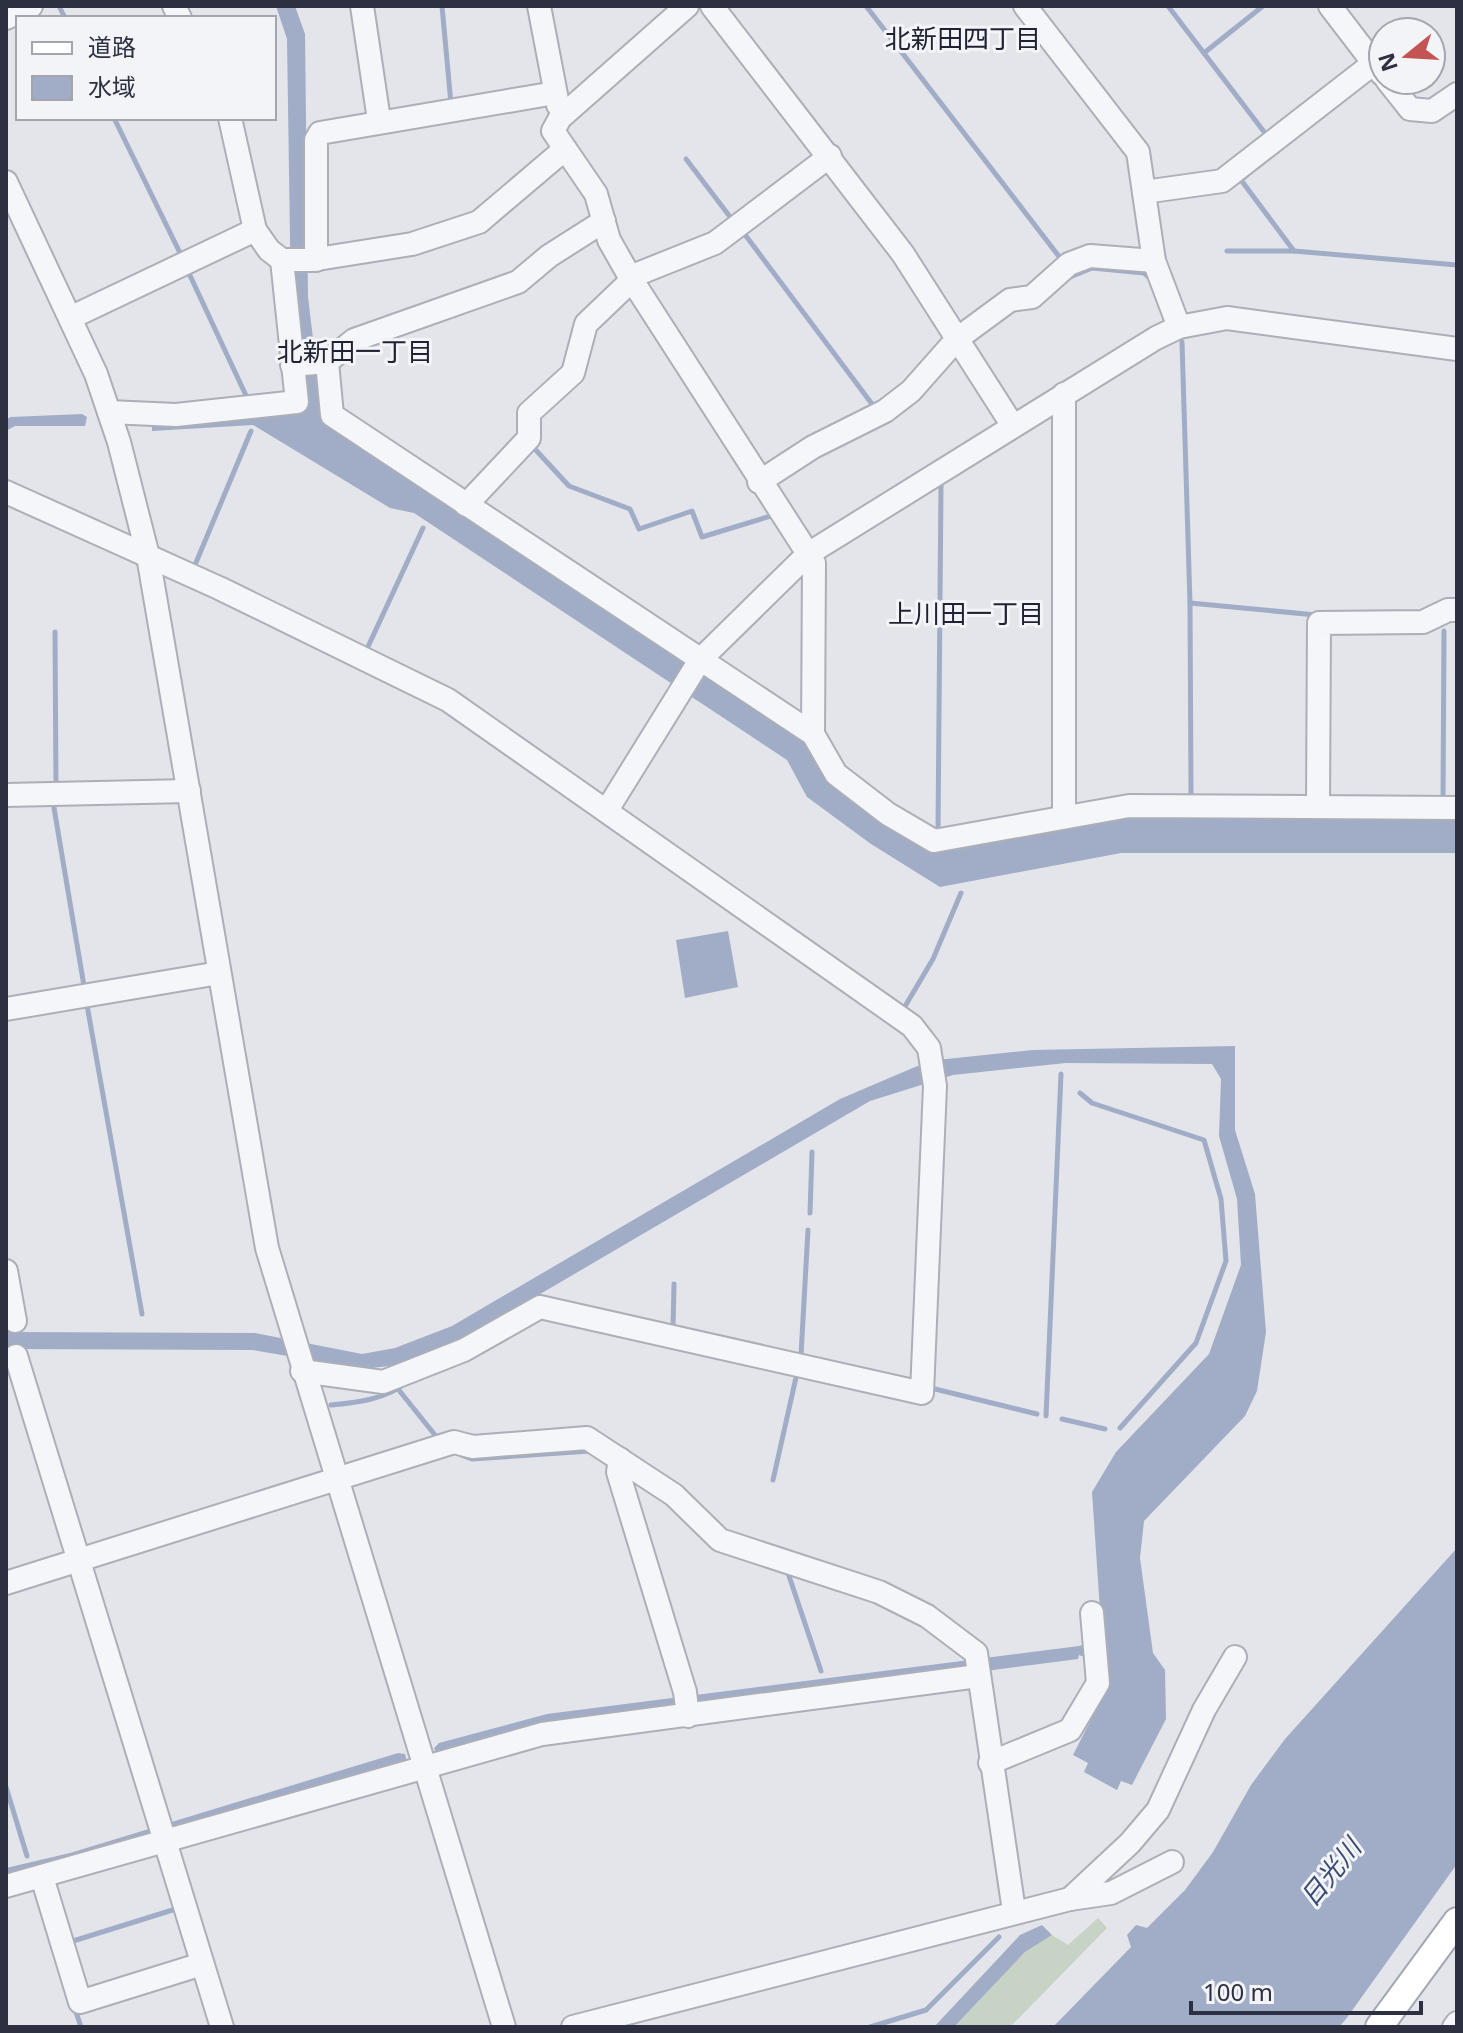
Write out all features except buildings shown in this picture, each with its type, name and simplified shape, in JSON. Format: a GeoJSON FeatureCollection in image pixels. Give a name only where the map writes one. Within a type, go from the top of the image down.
{"type":"FeatureCollection","features":[{"type":"Feature","properties":{"kind":"main road"},"geometry":{"type":"LineString","coordinates":[[1379,2027],[1457,1921]]}},
{"type":"Feature","properties":{"kind":"street"},"geometry":{"type":"LineString","coordinates":[[6,18],[31,6]]}},
{"type":"Feature","properties":{"kind":"street"},"geometry":{"type":"LineString","coordinates":[[362,6],[379,120]]}},
{"type":"Feature","properties":{"kind":"street"},"geometry":{"type":"LineString","coordinates":[[539,6],[559,133],[596,194],[609,240],[759,482],[814,563],[813,734]]}},
{"type":"Feature","properties":{"kind":"street"},"geometry":{"type":"LineString","coordinates":[[230,120],[255,230],[269,250],[285,260],[314,260],[412,244],[479,222],[559,133],[687,6]]}},
{"type":"Feature","properties":{"kind":"street"},"geometry":{"type":"LineString","coordinates":[[712,6],[903,254],[1013,426]]}},
{"type":"Feature","properties":{"kind":"street"},"geometry":{"type":"LineString","coordinates":[[1025,6],[1138,152],[1154,261],[1179,327]]}},
{"type":"Feature","properties":{"kind":"street"},"geometry":{"type":"LineString","coordinates":[[1330,6],[1367,55]]}},
{"type":"Feature","properties":{"kind":"street"},"geometry":{"type":"LineString","coordinates":[[1144,192],[1222,181],[1367,83]]}},
{"type":"Feature","properties":{"kind":"street"},"geometry":{"type":"LineString","coordinates":[[314,260],[316,140],[320,133],[379,120],[555,93]]}},
{"type":"Feature","properties":{"kind":"street"},"geometry":{"type":"LineString","coordinates":[[1400,96],[1410,109],[1432,111],[1457,94]]}},
{"type":"Feature","properties":{"kind":"street"},"geometry":{"type":"LineString","coordinates":[[466,505],[529,438],[529,413],[573,373],[586,324],[631,279],[715,243],[830,156]]}},
{"type":"Feature","properties":{"kind":"street"},"geometry":{"type":"LineString","coordinates":[[6,182],[72,317],[109,412],[148,556],[267,1248],[301,1369],[504,2027]]}},
{"type":"Feature","properties":{"kind":"street"},"geometry":{"type":"LineString","coordinates":[[292,365],[327,362],[354,340],[518,282],[549,256],[604,221]]}},
{"type":"Feature","properties":{"kind":"street"},"geometry":{"type":"LineString","coordinates":[[72,317],[255,230]]}},
{"type":"Feature","properties":{"kind":"street"},"geometry":{"type":"LineString","coordinates":[[759,482],[813,447],[885,411],[911,391],[957,339],[1010,300],[1032,297],[1069,264],[1090,256],[1154,261]]}},
{"type":"Feature","properties":{"kind":"street"},"geometry":{"type":"LineString","coordinates":[[109,412],[176,415],[297,402],[285,260]]}},
{"type":"Feature","properties":{"kind":"street"},"geometry":{"type":"LineString","coordinates":[[607,810],[699,662],[742,614],[808,554],[1064,394],[1179,327],[1211,320],[1250,320],[1457,349]]}},
{"type":"Feature","properties":{"kind":"street"},"geometry":{"type":"LineString","coordinates":[[327,362],[332,415],[699,662],[813,734],[836,774],[888,814],[934,841],[1129,806],[1457,808]]}},
{"type":"Feature","properties":{"kind":"street"},"geometry":{"type":"LineString","coordinates":[[1064,394],[1064,817]]}},
{"type":"Feature","properties":{"kind":"street"},"geometry":{"type":"LineString","coordinates":[[6,492],[148,556],[448,700],[912,1026],[929,1048],[935,1086],[922,1393],[540,1307],[464,1350],[383,1382],[301,1369]]}},
{"type":"Feature","properties":{"kind":"street"},"geometry":{"type":"LineString","coordinates":[[1318,807],[1319,623],[1423,622],[1448,610],[1457,610]]}},
{"type":"Feature","properties":{"kind":"street"},"geometry":{"type":"LineString","coordinates":[[6,795],[189,791]]}},
{"type":"Feature","properties":{"kind":"street"},"geometry":{"type":"LineString","coordinates":[[6,1009],[219,973]]}},
{"type":"Feature","properties":{"kind":"street"},"geometry":{"type":"LineString","coordinates":[[6,1271],[15,1321]]}},
{"type":"Feature","properties":{"kind":"street"},"geometry":{"type":"LineString","coordinates":[[16,1356],[222,2027]]}},
{"type":"Feature","properties":{"kind":"street"},"geometry":{"type":"LineString","coordinates":[[6,1583],[454,1442],[473,1447],[587,1438],[674,1495],[720,1540],[879,1592],[927,1616],[977,1667],[1014,1911]]}},
{"type":"Feature","properties":{"kind":"street"},"geometry":{"type":"LineString","coordinates":[[620,1459],[618,1472],[687,1706]]}},
{"type":"Feature","properties":{"kind":"street"},"geometry":{"type":"LineString","coordinates":[[990,1763],[1070,1730],[1098,1683],[1092,1613]]}},
{"type":"Feature","properties":{"kind":"street"},"geometry":{"type":"LineString","coordinates":[[1070,1899],[1130,1843],[1158,1810],[1204,1710],[1235,1657]]}},
{"type":"Feature","properties":{"kind":"street"},"geometry":{"type":"LineString","coordinates":[[6,1886],[162,1837],[542,1734],[687,1706],[977,1667]]}},
{"type":"Feature","properties":{"kind":"street"},"geometry":{"type":"LineString","coordinates":[[573,2027],[1014,1911],[1111,1893],[1172,1862]]}},
{"type":"Feature","properties":{"kind":"street"},"geometry":{"type":"LineString","coordinates":[[42,1877],[80,2002],[202,1964]]}},
{"type":"Feature","properties":{"kind":"green space"},"geometry":{"type":"Polygon","coordinates":[[[1098,1918],[1107,1928],[1010,2027],[954,2027],[1025,1952],[1052,1935],[1068,1945],[1098,1918]]]}},
{"type":"Feature","properties":{"kind":"water"},"geometry":{"type":"Polygon","coordinates":[[[276,6],[295,6],[305,34],[308,297],[323,421],[806,742],[828,782],[885,826],[934,853],[1122,818],[1457,820],[1457,853],[1121,853],[940,887],[871,844],[807,797],[787,760],[414,513],[390,508],[253,425],[152,431],[152,423],[305,411],[291,303],[287,39],[276,6]]]}},
{"type":"Feature","properties":{"kind":"water"},"geometry":{"type":"Polygon","coordinates":[[[82,414],[87,417],[85,426],[15,426],[6,431],[6,419],[11,417],[82,414]]]}},
{"type":"Feature","properties":{"kind":"water"},"geometry":{"type":"Polygon","coordinates":[[[728,931],[738,987],[685,998],[676,940],[728,931]]]}},
{"type":"Feature","properties":{"kind":"water"},"geometry":{"type":"Polygon","coordinates":[[[1235,1046],[1235,1130],[1255,1194],[1266,1332],[1257,1391],[1245,1416],[1144,1521],[1140,1558],[1153,1653],[1165,1670],[1166,1719],[1132,1785],[1121,1781],[1117,1790],[1084,1772],[1088,1763],[1073,1755],[1105,1692],[1087,1658],[1079,1655],[1078,1659],[541,1729],[437,1756],[434,1748],[439,1743],[547,1714],[1079,1646],[1102,1640],[1092,1492],[1116,1452],[1209,1354],[1241,1265],[1237,1199],[1219,1136],[1221,1079],[1212,1064],[1066,1063],[953,1075],[870,1101],[465,1338],[398,1365],[363,1369],[253,1350],[6,1349],[6,1332],[255,1333],[362,1354],[395,1348],[452,1326],[840,1099],[915,1067],[937,1060],[1033,1050],[1235,1046]]]}},
{"type":"Feature","properties":{"kind":"water","name":"日光川"},"geometry":{"type":"Polygon","coordinates":[[[1457,1548],[1457,1864],[1346,2019],[1339,2027],[1053,2027],[1131,1947],[1127,1935],[1136,1925],[1147,1928],[1185,1890],[1213,1852],[1251,1785],[1285,1739],[1457,1548]]]}},
{"type":"Feature","properties":{"kind":"water"},"geometry":{"type":"Polygon","coordinates":[[[398,1753],[405,1754],[407,1762],[6,1880],[6,1868],[70,1853],[398,1753]]]}},
{"type":"Feature","properties":{"kind":"water"},"geometry":{"type":"Polygon","coordinates":[[[1042,1925],[1052,1935],[1025,1952],[954,2027],[934,2027],[1020,1935],[1042,1925]]]}},
{"type":"Feature","properties":{"kind":"waterway"},"geometry":{"type":"LineString","coordinates":[[59,6],[64,16]]}},
{"type":"Feature","properties":{"kind":"waterway"},"geometry":{"type":"LineString","coordinates":[[442,6],[451,104]]}},
{"type":"Feature","properties":{"kind":"waterway"},"geometry":{"type":"LineString","coordinates":[[866,6],[1061,259]]}},
{"type":"Feature","properties":{"kind":"waterway"},"geometry":{"type":"LineString","coordinates":[[1168,6],[1268,137]]}},
{"type":"Feature","properties":{"kind":"waterway"},"geometry":{"type":"LineString","coordinates":[[1204,53],[1263,6]]}},
{"type":"Feature","properties":{"kind":"waterway"},"geometry":{"type":"LineString","coordinates":[[115,120],[182,257]]}},
{"type":"Feature","properties":{"kind":"waterway"},"geometry":{"type":"LineString","coordinates":[[686,159],[734,222]]}},
{"type":"Feature","properties":{"kind":"waterway"},"geometry":{"type":"LineString","coordinates":[[1247,175],[1241,180],[1294,251]]}},
{"type":"Feature","properties":{"kind":"waterway"},"geometry":{"type":"LineString","coordinates":[[743,232],[875,408]]}},
{"type":"Feature","properties":{"kind":"waterway"},"geometry":{"type":"LineString","coordinates":[[1227,251],[1294,251],[1457,265]]}},
{"type":"Feature","properties":{"kind":"waterway"},"geometry":{"type":"LineString","coordinates":[[1070,277],[1092,268],[1144,273],[1150,278]]}},
{"type":"Feature","properties":{"kind":"waterway"},"geometry":{"type":"LineString","coordinates":[[187,269],[249,402]]}},
{"type":"Feature","properties":{"kind":"waterway"},"geometry":{"type":"LineString","coordinates":[[1182,342],[1190,603],[1191,794]]}},
{"type":"Feature","properties":{"kind":"waterway"},"geometry":{"type":"LineString","coordinates":[[195,565],[251,431]]}},
{"type":"Feature","properties":{"kind":"waterway"},"geometry":{"type":"LineString","coordinates":[[530,450],[533,447],[569,486],[630,509],[639,529],[692,511],[702,537],[774,515]]}},
{"type":"Feature","properties":{"kind":"waterway"},"geometry":{"type":"LineString","coordinates":[[938,830],[941,485]]}},
{"type":"Feature","properties":{"kind":"waterway"},"geometry":{"type":"LineString","coordinates":[[366,651],[423,528]]}},
{"type":"Feature","properties":{"kind":"waterway"},"geometry":{"type":"LineString","coordinates":[[1190,603],[1316,615]]}},
{"type":"Feature","properties":{"kind":"waterway"},"geometry":{"type":"LineString","coordinates":[[1443,801],[1444,631]]}},
{"type":"Feature","properties":{"kind":"waterway"},"geometry":{"type":"LineString","coordinates":[[55,632],[56,786]]}},
{"type":"Feature","properties":{"kind":"waterway"},"geometry":{"type":"LineString","coordinates":[[53,802],[84,986]]}},
{"type":"Feature","properties":{"kind":"waterway"},"geometry":{"type":"LineString","coordinates":[[904,1008],[933,959],[961,893]]}},
{"type":"Feature","properties":{"kind":"waterway"},"geometry":{"type":"LineString","coordinates":[[87,1005],[142,1314]]}},
{"type":"Feature","properties":{"kind":"waterway"},"geometry":{"type":"LineString","coordinates":[[1046,1416],[1061,1074]]}},
{"type":"Feature","properties":{"kind":"waterway"},"geometry":{"type":"LineString","coordinates":[[1080,1093],[1092,1103],[1204,1140],[1221,1199],[1226,1261],[1196,1343],[1120,1428]]}},
{"type":"Feature","properties":{"kind":"waterway"},"geometry":{"type":"LineString","coordinates":[[810,1213],[812,1152]]}},
{"type":"Feature","properties":{"kind":"waterway"},"geometry":{"type":"LineString","coordinates":[[801,1355],[808,1230]]}},
{"type":"Feature","properties":{"kind":"waterway"},"geometry":{"type":"LineString","coordinates":[[673,1329],[674,1284]]}},
{"type":"Feature","properties":{"kind":"waterway"},"geometry":{"type":"LineString","coordinates":[[773,1480],[797,1373]]}},
{"type":"Feature","properties":{"kind":"waterway"},"geometry":{"type":"LineString","coordinates":[[331,1405],[380,1396],[405,1383]]}},
{"type":"Feature","properties":{"kind":"waterway"},"geometry":{"type":"LineString","coordinates":[[398,1389],[439,1440]]}},
{"type":"Feature","properties":{"kind":"waterway"},"geometry":{"type":"LineString","coordinates":[[935,1389],[1037,1414]]}},
{"type":"Feature","properties":{"kind":"waterway"},"geometry":{"type":"LineString","coordinates":[[1062,1419],[1105,1429]]}},
{"type":"Feature","properties":{"kind":"waterway"},"geometry":{"type":"LineString","coordinates":[[461,1455],[472,1459],[590,1451]]}},
{"type":"Feature","properties":{"kind":"waterway"},"geometry":{"type":"LineString","coordinates":[[788,1573],[821,1671]]}},
{"type":"Feature","properties":{"kind":"waterway"},"geometry":{"type":"LineString","coordinates":[[6,1787],[27,1856]]}},
{"type":"Feature","properties":{"kind":"waterway"},"geometry":{"type":"LineString","coordinates":[[70,1942],[179,1908]]}},
{"type":"Feature","properties":{"kind":"waterway"},"geometry":{"type":"LineString","coordinates":[[870,2027],[926,2010],[999,1937]]}},
{"type":"Feature","properties":{"kind":"waterway"},"geometry":{"type":"LineString","coordinates":[[75,2009],[81,2027]]}},
{"type":"Feature","properties":{"kind":"district","name":"北新田四丁目"},"geometry":{"type":"Point","coordinates":[963,38]}},
{"type":"Feature","properties":{"kind":"district","name":"北新田一丁目"},"geometry":{"type":"Point","coordinates":[355,351]}},
{"type":"Feature","properties":{"kind":"district","name":"上川田一丁目"},"geometry":{"type":"Point","coordinates":[966,613]}}]}
